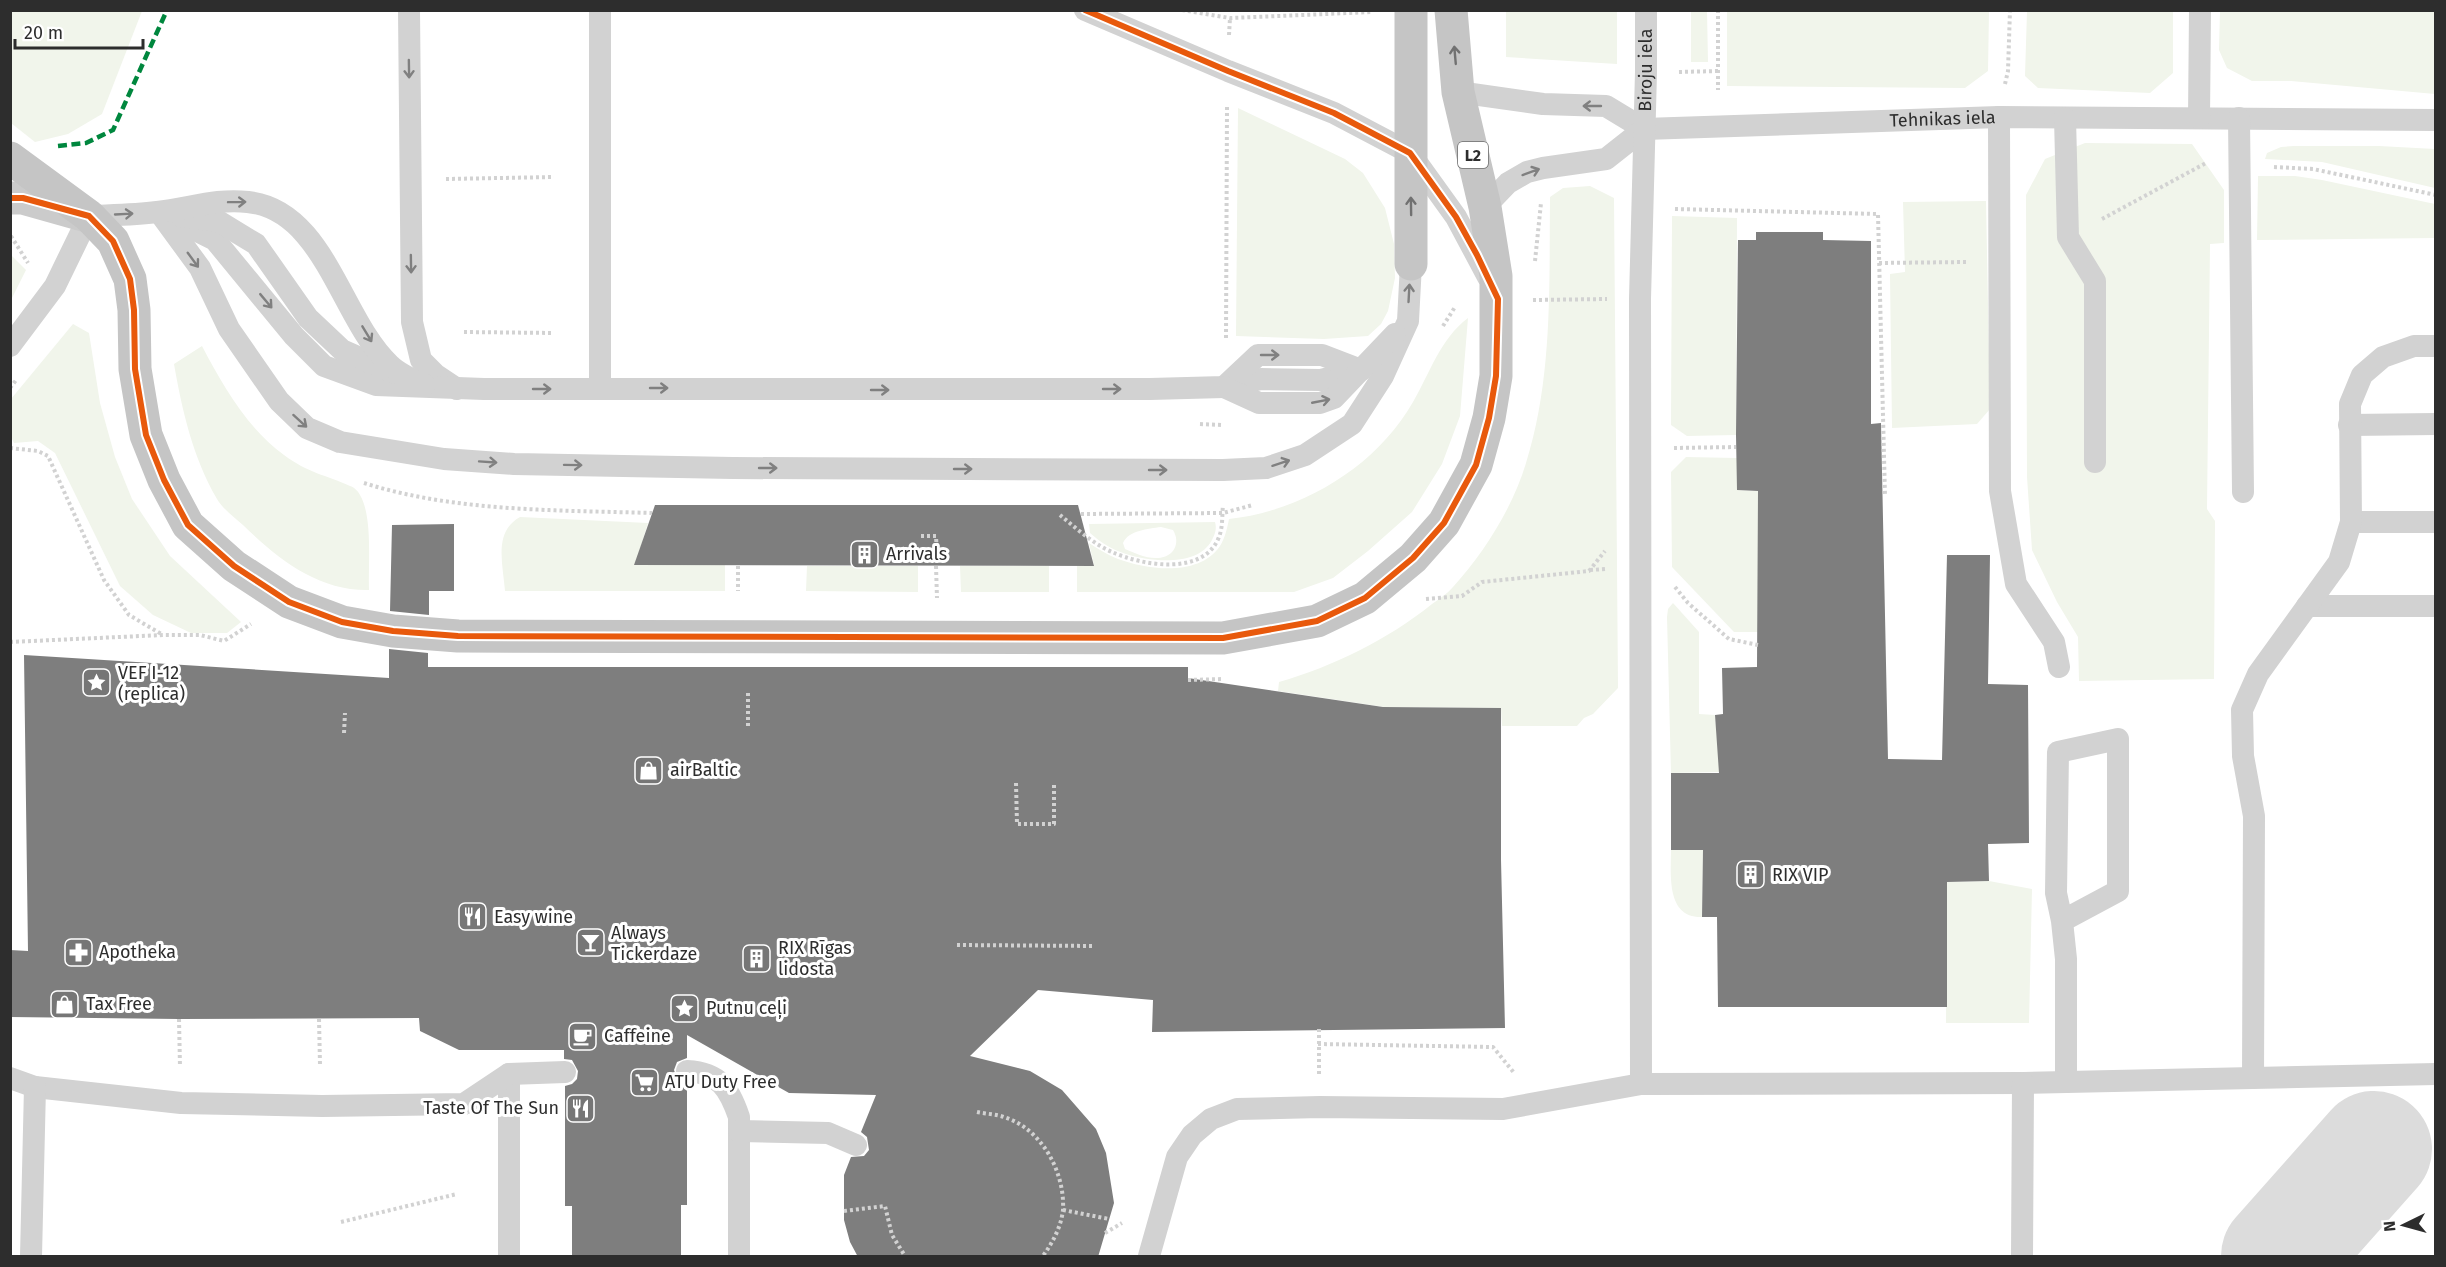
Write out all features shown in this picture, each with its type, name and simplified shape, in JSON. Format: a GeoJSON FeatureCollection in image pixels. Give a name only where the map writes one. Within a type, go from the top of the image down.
{"type":"FeatureCollection","features":[{"type":"Feature","properties":{"kind":"main road"},"geometry":{"type":"LineString","coordinates":[[1411,10],[1412,264]]}},
{"type":"Feature","properties":{"kind":"main road","name":"L2"},"geometry":{"type":"LineString","coordinates":[[1451,10],[1458,92],[1485,207],[1496,266],[1498,299]]}},
{"type":"Feature","properties":{"kind":"main road"},"geometry":{"type":"LineString","coordinates":[[10,158],[89,216],[114,241],[130,279],[134,310],[135,369],[146,435],[164,480],[188,525],[234,566],[289,602],[342,622],[393,631],[458,636],[1223,638],[1317,621],[1365,598],[1413,558],[1444,523],[1476,465],[1489,418],[1496,376],[1498,299]]}},
{"type":"Feature","properties":{"kind":"street"},"geometry":{"type":"LineString","coordinates":[[10,198],[23,198],[89,216]]}},
{"type":"Feature","properties":{"kind":"lane"},"geometry":{"type":"LineString","coordinates":[[409,10],[412,322],[421,360],[436,375],[457,388]]}},
{"type":"Feature","properties":{"kind":"lane"},"geometry":{"type":"LineString","coordinates":[[600,10],[600,388]]}},
{"type":"Feature","properties":{"kind":"lane"},"geometry":{"type":"LineString","coordinates":[[1085,10],[1334,113],[1410,153],[1456,217],[1498,299]]}},
{"type":"Feature","properties":{"kind":"lane","name":"Biroju iela"},"geometry":{"type":"LineString","coordinates":[[1641,1084],[1640,299],[1646,10]]}},
{"type":"Feature","properties":{"kind":"lane"},"geometry":{"type":"LineString","coordinates":[[2199,118],[2200,10]]}},
{"type":"Feature","properties":{"kind":"lane"},"geometry":{"type":"LineString","coordinates":[[1458,92],[1543,104],[1606,106],[1644,129],[1606,159],[1527,172],[1508,183],[1485,207]]}},
{"type":"Feature","properties":{"kind":"lane"},"geometry":{"type":"LineString","coordinates":[[1999,117],[2000,491],[2016,584],[2054,642],[2059,667]]}},
{"type":"Feature","properties":{"kind":"lane","name":"Tehnikas iela"},"geometry":{"type":"LineString","coordinates":[[1644,129],[1999,117],[2436,120]]}},
{"type":"Feature","properties":{"kind":"lane"},"geometry":{"type":"LineString","coordinates":[[2065,118],[2068,237],[2095,281],[2095,462]]}},
{"type":"Feature","properties":{"kind":"lane"},"geometry":{"type":"LineString","coordinates":[[2239,118],[2243,492]]}},
{"type":"Feature","properties":{"kind":"lane"},"geometry":{"type":"LineString","coordinates":[[10,346],[55,286],[89,216],[159,212],[204,202],[248,202],[277,209],[299,227],[324,262],[373,344],[390,365],[409,379],[431,388]]}},
{"type":"Feature","properties":{"kind":"lane"},"geometry":{"type":"LineString","coordinates":[[159,212],[215,240],[294,336],[324,366],[376,385],[431,388],[961,390],[1224,387],[1259,403],[1320,403],[1334,398],[1408,321]]}},
{"type":"Feature","properties":{"kind":"lane"},"geometry":{"type":"LineString","coordinates":[[159,212],[200,268],[229,329],[279,401],[307,428],[340,442],[444,459],[514,464],[733,468],[1223,470],[1266,468],[1305,455],[1352,424],[1383,376],[1408,321],[1412,264]]}},
{"type":"Feature","properties":{"kind":"lane"},"geometry":{"type":"LineString","coordinates":[[2253,1078],[2254,816],[2243,756],[2242,710],[2258,674],[2339,562],[2352,522],[2350,404],[2362,375],[2383,357],[2414,346],[2436,346]]}},
{"type":"Feature","properties":{"kind":"lane"},"geometry":{"type":"LineString","coordinates":[[1224,387],[1258,355],[1322,355],[1360,370]]}},
{"type":"Feature","properties":{"kind":"lane"},"geometry":{"type":"LineString","coordinates":[[2349,425],[2436,424]]}},
{"type":"Feature","properties":{"kind":"lane"},"geometry":{"type":"LineString","coordinates":[[2352,522],[2436,522]]}},
{"type":"Feature","properties":{"kind":"lane"},"geometry":{"type":"LineString","coordinates":[[2307,606],[2436,606]]}},
{"type":"Feature","properties":{"kind":"lane"},"geometry":{"type":"LineString","coordinates":[[2062,921],[2118,891],[2118,740],[2058,752],[2056,893],[2066,959],[2066,1082]]}},
{"type":"Feature","properties":{"kind":"lane"},"geometry":{"type":"LineString","coordinates":[[687,1071],[704,1072],[719,1080],[732,1097],[739,1117],[739,1257]]}},
{"type":"Feature","properties":{"kind":"lane"},"geometry":{"type":"LineString","coordinates":[[10,1078],[35,1087],[181,1103],[322,1106],[464,1104],[509,1074],[565,1072]]}},
{"type":"Feature","properties":{"kind":"lane"},"geometry":{"type":"LineString","coordinates":[[509,1074],[509,1257]]}},
{"type":"Feature","properties":{"kind":"lane"},"geometry":{"type":"LineString","coordinates":[[1149,1257],[1177,1157],[1192,1135],[1211,1119],[1237,1109],[1261,1107],[1503,1109],[1641,1084],[2023,1083],[2436,1074]]}},
{"type":"Feature","properties":{"kind":"lane"},"geometry":{"type":"LineString","coordinates":[[2022,1257],[2023,1083]]}},
{"type":"Feature","properties":{"kind":"lane"},"geometry":{"type":"LineString","coordinates":[[31,1257],[35,1087]]}},
{"type":"Feature","properties":{"kind":"lane"},"geometry":{"type":"LineString","coordinates":[[739,1131],[828,1133],[856,1145]]}},
{"type":"Feature","properties":{"kind":"path"},"geometry":{"type":"LineString","coordinates":[[1182,10],[1230,18],[1321,16],[1384,11]]}},
{"type":"Feature","properties":{"kind":"path"},"geometry":{"type":"LineString","coordinates":[[1718,10],[1718,90]]}},
{"type":"Feature","properties":{"kind":"path"},"geometry":{"type":"LineString","coordinates":[[1999,117],[2008,70],[2010,10]]}},
{"type":"Feature","properties":{"kind":"path"},"geometry":{"type":"LineString","coordinates":[[1060,514],[1088,538],[1110,552],[1154,564],[1190,562],[1208,554],[1220,535],[1230,18]]}},
{"type":"Feature","properties":{"kind":"path"},"geometry":{"type":"LineString","coordinates":[[2270,167],[2313,169],[2436,195]]}},
{"type":"Feature","properties":{"kind":"path"},"geometry":{"type":"LineString","coordinates":[[446,179],[554,177]]}},
{"type":"Feature","properties":{"kind":"path"},"geometry":{"type":"LineString","coordinates":[[1666,209],[1878,214],[1886,496]]}},
{"type":"Feature","properties":{"kind":"path"},"geometry":{"type":"LineString","coordinates":[[1879,263],[2000,261]]}},
{"type":"Feature","properties":{"kind":"path"},"geometry":{"type":"LineString","coordinates":[[1533,300],[1640,299]]}},
{"type":"Feature","properties":{"kind":"path"},"geometry":{"type":"LineString","coordinates":[[464,332],[554,333]]}},
{"type":"Feature","properties":{"kind":"path"},"geometry":{"type":"LineString","coordinates":[[1666,448],[1736,447]]}},
{"type":"Feature","properties":{"kind":"path"},"geometry":{"type":"LineString","coordinates":[[10,448],[38,451],[48,456],[104,580],[129,615],[163,635]]}},
{"type":"Feature","properties":{"kind":"path"},"geometry":{"type":"LineString","coordinates":[[1445,597],[1462,596],[1482,582],[1589,571],[1640,508]]}},
{"type":"Feature","properties":{"kind":"path"},"geometry":{"type":"LineString","coordinates":[[921,536],[936,536],[937,555]]}},
{"type":"Feature","properties":{"kind":"path"},"geometry":{"type":"LineString","coordinates":[[738,566],[738,591]]}},
{"type":"Feature","properties":{"kind":"path"},"geometry":{"type":"LineString","coordinates":[[936,566],[937,592]]}},
{"type":"Feature","properties":{"kind":"path"},"geometry":{"type":"LineString","coordinates":[[1671,582],[1688,603],[1729,639],[1758,645]]}},
{"type":"Feature","properties":{"kind":"path"},"geometry":{"type":"LineString","coordinates":[[10,642],[163,635],[200,635],[224,641],[241,630]]}},
{"type":"Feature","properties":{"kind":"path"},"geometry":{"type":"LineString","coordinates":[[748,693],[748,727]]}},
{"type":"Feature","properties":{"kind":"path"},"geometry":{"type":"LineString","coordinates":[[344,733],[345,713]]}},
{"type":"Feature","properties":{"kind":"path"},"geometry":{"type":"LineString","coordinates":[[1016,783],[1017,824],[1054,824],[1054,782]]}},
{"type":"Feature","properties":{"kind":"path"},"geometry":{"type":"LineString","coordinates":[[957,945],[1095,946]]}},
{"type":"Feature","properties":{"kind":"path"},"geometry":{"type":"LineString","coordinates":[[179,1019],[180,1067]]}},
{"type":"Feature","properties":{"kind":"path"},"geometry":{"type":"LineString","coordinates":[[319,1019],[320,1065]]}},
{"type":"Feature","properties":{"kind":"path"},"geometry":{"type":"LineString","coordinates":[[1318,1044],[1493,1047],[1539,1103]]}},
{"type":"Feature","properties":{"kind":"path"},"geometry":{"type":"LineString","coordinates":[[977,1112],[1006,1118],[1031,1132],[1050,1154],[1061,1181],[1063,1210],[1055,1239],[1043,1257]]}},
{"type":"Feature","properties":{"kind":"path"},"geometry":{"type":"LineString","coordinates":[[341,1222],[457,1194]]}},
{"type":"Feature","properties":{"kind":"path"},"geometry":{"type":"LineString","coordinates":[[844,1211],[885,1206],[892,1235],[905,1257]]}},
{"type":"Feature","properties":{"kind":"path"},"geometry":{"type":"LineString","coordinates":[[1063,1210],[1109,1219]]}},
{"type":"Feature","properties":{"kind":"shaded area"},"geometry":{"type":"Polygon","coordinates":[[[10,11],[142,11],[102,114],[68,134],[35,142],[11,123],[10,11]]]}},
{"type":"Feature","properties":{"kind":"shaded area"},"geometry":{"type":"Polygon","coordinates":[[[1506,11],[1617,11],[1617,64],[1506,57],[1506,11]]]}},
{"type":"Feature","properties":{"kind":"shaded area"},"geometry":{"type":"Polygon","coordinates":[[[1691,11],[1707,11],[1708,62],[1691,62],[1691,11]]]}},
{"type":"Feature","properties":{"kind":"shaded area"},"geometry":{"type":"Polygon","coordinates":[[[1727,11],[1989,11],[1988,71],[1965,88],[1727,86],[1727,11]]]}},
{"type":"Feature","properties":{"kind":"shaded area"},"geometry":{"type":"Polygon","coordinates":[[[2027,11],[2173,11],[2173,73],[2150,93],[2038,88],[2025,76],[2027,11]]]}},
{"type":"Feature","properties":{"kind":"shaded area"},"geometry":{"type":"Polygon","coordinates":[[[2220,11],[2435,11],[2435,94],[2291,81],[2252,81],[2227,68],[2219,50],[2220,11]]]}},
{"type":"Feature","properties":{"kind":"shaded area"},"geometry":{"type":"Polygon","coordinates":[[[1238,108],[1345,159],[1363,173],[1385,208],[1394,244],[1395,278],[1388,311],[1381,324],[1368,336],[1324,339],[1236,336],[1238,108]]]}},
{"type":"Feature","properties":{"kind":"shaded area"},"geometry":{"type":"Polygon","coordinates":[[[2085,143],[2192,144],[2224,190],[2224,243],[2210,244],[2207,509],[2215,521],[2214,679],[2079,681],[2078,637],[2057,602],[2032,550],[2027,477],[2026,195],[2045,159],[2085,143]]]}},
{"type":"Feature","properties":{"kind":"shaded area"},"geometry":{"type":"Polygon","coordinates":[[[2379,146],[2435,149],[2435,188],[2322,162],[2265,159],[2267,153],[2281,147],[2379,146]]]}},
{"type":"Feature","properties":{"kind":"shaded area"},"geometry":{"type":"Polygon","coordinates":[[[2258,176],[2295,176],[2322,180],[2435,204],[2435,238],[2257,240],[2258,176]]]}},
{"type":"Feature","properties":{"kind":"shaded area"},"geometry":{"type":"Polygon","coordinates":[[[1590,186],[1614,198],[1618,688],[1593,714],[1584,718],[1577,726],[1502,726],[1501,708],[1384,707],[1278,691],[1279,682],[1340,660],[1415,617],[1451,590],[1496,529],[1513,496],[1526,463],[1541,398],[1548,331],[1550,197],[1563,188],[1590,186]]]}},
{"type":"Feature","properties":{"kind":"shaded area"},"geometry":{"type":"Polygon","coordinates":[[[1986,201],[1990,409],[1977,424],[1892,428],[1890,274],[1905,272],[1903,202],[1986,201]]]}},
{"type":"Feature","properties":{"kind":"shaded area"},"geometry":{"type":"Polygon","coordinates":[[[1672,216],[1737,218],[1736,435],[1687,436],[1671,425],[1672,216]]]}},
{"type":"Feature","properties":{"kind":"shaded area"},"geometry":{"type":"Polygon","coordinates":[[[11,255],[26,270],[11,300],[11,255]]]}},
{"type":"Feature","properties":{"kind":"shaded area"},"geometry":{"type":"Polygon","coordinates":[[[1468,318],[1460,416],[1442,464],[1412,512],[1333,578],[1294,592],[1077,592],[1077,566],[1094,565],[1089,543],[1111,556],[1130,563],[1158,568],[1186,567],[1211,556],[1220,546],[1225,537],[1229,519],[1283,506],[1310,496],[1334,482],[1379,447],[1397,425],[1413,402],[1443,346],[1458,326],[1468,318]]]}},
{"type":"Feature","properties":{"kind":"shaded area"},"geometry":{"type":"Polygon","coordinates":[[[73,324],[89,333],[100,403],[115,457],[132,499],[170,556],[241,622],[227,633],[191,633],[153,615],[120,586],[55,453],[38,441],[14,443],[11,437],[11,399],[73,324]]]}},
{"type":"Feature","properties":{"kind":"shaded area"},"geometry":{"type":"Polygon","coordinates":[[[202,346],[237,405],[271,444],[301,466],[356,489],[367,516],[369,590],[333,585],[300,571],[270,550],[219,503],[195,450],[174,364],[202,346]]]}},
{"type":"Feature","properties":{"kind":"shaded area"},"geometry":{"type":"Polygon","coordinates":[[[1686,457],[1737,458],[1737,490],[1758,491],[1758,632],[1734,632],[1672,567],[1671,472],[1686,457]]]}},
{"type":"Feature","properties":{"kind":"shaded area"},"geometry":{"type":"Polygon","coordinates":[[[520,517],[648,523],[635,565],[725,565],[725,591],[505,591],[503,540],[506,531],[520,517]]]}},
{"type":"Feature","properties":{"kind":"shaded area"},"geometry":{"type":"Polygon","coordinates":[[[1215,522],[1216,527],[1212,540],[1196,555],[1161,560],[1136,557],[1112,548],[1090,533],[1089,524],[1215,522]],[[1161,527],[1139,531],[1130,535],[1123,543],[1125,549],[1141,555],[1154,558],[1164,557],[1172,552],[1176,544],[1173,530],[1161,527]]]}},
{"type":"Feature","properties":{"kind":"shaded area"},"geometry":{"type":"Polygon","coordinates":[[[807,566],[918,566],[918,592],[806,591],[807,566]]]}},
{"type":"Feature","properties":{"kind":"shaded area"},"geometry":{"type":"Polygon","coordinates":[[[960,566],[1049,566],[1049,592],[961,592],[960,566]]]}},
{"type":"Feature","properties":{"kind":"shaded area"},"geometry":{"type":"Polygon","coordinates":[[[1673,603],[1699,632],[1699,714],[1715,715],[1720,772],[1671,773],[1667,617],[1668,609],[1673,603]]]}},
{"type":"Feature","properties":{"kind":"shaded area"},"geometry":{"type":"Polygon","coordinates":[[[1671,850],[1703,850],[1702,917],[1690,915],[1676,903],[1671,882],[1671,850]]]}},
{"type":"Feature","properties":{"kind":"shaded area"},"geometry":{"type":"Polygon","coordinates":[[[1989,881],[2032,889],[2029,1023],[1946,1023],[1947,882],[1989,881]]]}},
{"type":"Feature","properties":{"kind":"building"},"geometry":{"type":"Polygon","coordinates":[[[1756,232],[1823,232],[1823,240],[1871,241],[1871,424],[1881,423],[1888,759],[1942,760],[1947,555],[1990,555],[1988,684],[2028,685],[2029,843],[1988,844],[1989,881],[1947,882],[1947,1007],[1718,1007],[1717,917],[1702,917],[1703,850],[1671,850],[1671,773],[1719,773],[1715,715],[1723,714],[1722,668],[1757,667],[1758,491],[1737,490],[1736,435],[1738,240],[1756,240],[1756,232]]]}},
{"type":"Feature","properties":{"kind":"building","name":"Arrivals"},"geometry":{"type":"Polygon","coordinates":[[[655,505],[1078,505],[1094,566],[634,565],[655,505]]]}},
{"type":"Feature","properties":{"kind":"building"},"geometry":{"type":"Polygon","coordinates":[[[454,524],[454,591],[429,591],[429,615],[390,611],[392,525],[454,524]]]}},
{"type":"Feature","properties":{"kind":"building","name":"RIX Rīgas lidosta"},"geometry":{"type":"Polygon","coordinates":[[[389,649],[428,653],[428,667],[1188,667],[1188,678],[1383,707],[1501,708],[1501,860],[1505,1028],[1152,1032],[1153,1000],[1038,990],[970,1056],[1030,1071],[1062,1090],[1096,1129],[1106,1153],[1114,1203],[1098,1257],[858,1257],[850,1242],[844,1220],[844,1175],[851,1157],[864,1156],[869,1150],[867,1137],[861,1132],[876,1095],[789,1093],[687,1035],[687,1058],[677,1062],[674,1070],[678,1081],[687,1085],[687,1205],[681,1205],[681,1257],[572,1257],[572,1206],[565,1206],[565,1086],[577,1079],[578,1071],[572,1060],[564,1059],[564,1050],[459,1050],[420,1031],[419,1018],[10,1017],[10,950],[28,951],[24,655],[389,678],[389,649]]]}},
{"type":"Feature","properties":{"kind":"taxiway"},"geometry":{"type":"LineString","coordinates":[[2279,1256],[2374,1149]]}},
{"type":"Feature","properties":{"kind":"marked path"},"geometry":{"type":"LineString","coordinates":[[58,146],[86,143],[113,130],[167,10]]}},
{"type":"Feature","properties":{"kind":"cycle path"},"geometry":{"type":"LineString","coordinates":[[10,198],[23,198],[89,216],[113,241],[130,279],[134,310],[135,369],[146,435],[164,480],[188,525],[234,566],[289,602],[342,622],[393,631],[458,636],[1223,638],[1317,621],[1365,598],[1413,558],[1444,523],[1476,465],[1489,418],[1496,376],[1498,299],[1456,217],[1410,153],[1334,113],[1085,10]]}},
{"type":"Feature","properties":{"kind":"place","name":"Arrivals"},"geometry":{"type":"Point","coordinates":[865,554]}},
{"type":"Feature","properties":{"kind":"place","name":"VEF I-12 (replica)"},"geometry":{"type":"Point","coordinates":[97,683]}},
{"type":"Feature","properties":{"kind":"place","name":"airBaltic"},"geometry":{"type":"Point","coordinates":[649,770]}},
{"type":"Feature","properties":{"kind":"place","name":"RIX VIP"},"geometry":{"type":"Point","coordinates":[1751,875]}},
{"type":"Feature","properties":{"kind":"place","name":"Easy wine"},"geometry":{"type":"Point","coordinates":[473,917]}},
{"type":"Feature","properties":{"kind":"place","name":"Always Tickerdaze"},"geometry":{"type":"Point","coordinates":[590,943]}},
{"type":"Feature","properties":{"kind":"place","name":"Apotheka"},"geometry":{"type":"Point","coordinates":[78,952]}},
{"type":"Feature","properties":{"kind":"place","name":"RIX Rīgas lidosta"},"geometry":{"type":"Point","coordinates":[757,958]}},
{"type":"Feature","properties":{"kind":"place","name":"Tax Free"},"geometry":{"type":"Point","coordinates":[65,1004]}},
{"type":"Feature","properties":{"kind":"place","name":"Putnu ceļi"},"geometry":{"type":"Point","coordinates":[685,1008]}},
{"type":"Feature","properties":{"kind":"place","name":"Caffeine"},"geometry":{"type":"Point","coordinates":[583,1036]}},
{"type":"Feature","properties":{"kind":"place","name":"ATU Duty Free"},"geometry":{"type":"Point","coordinates":[644,1082]}},
{"type":"Feature","properties":{"kind":"place","name":"Taste Of The Sun"},"geometry":{"type":"Point","coordinates":[580,1108]}}]}
